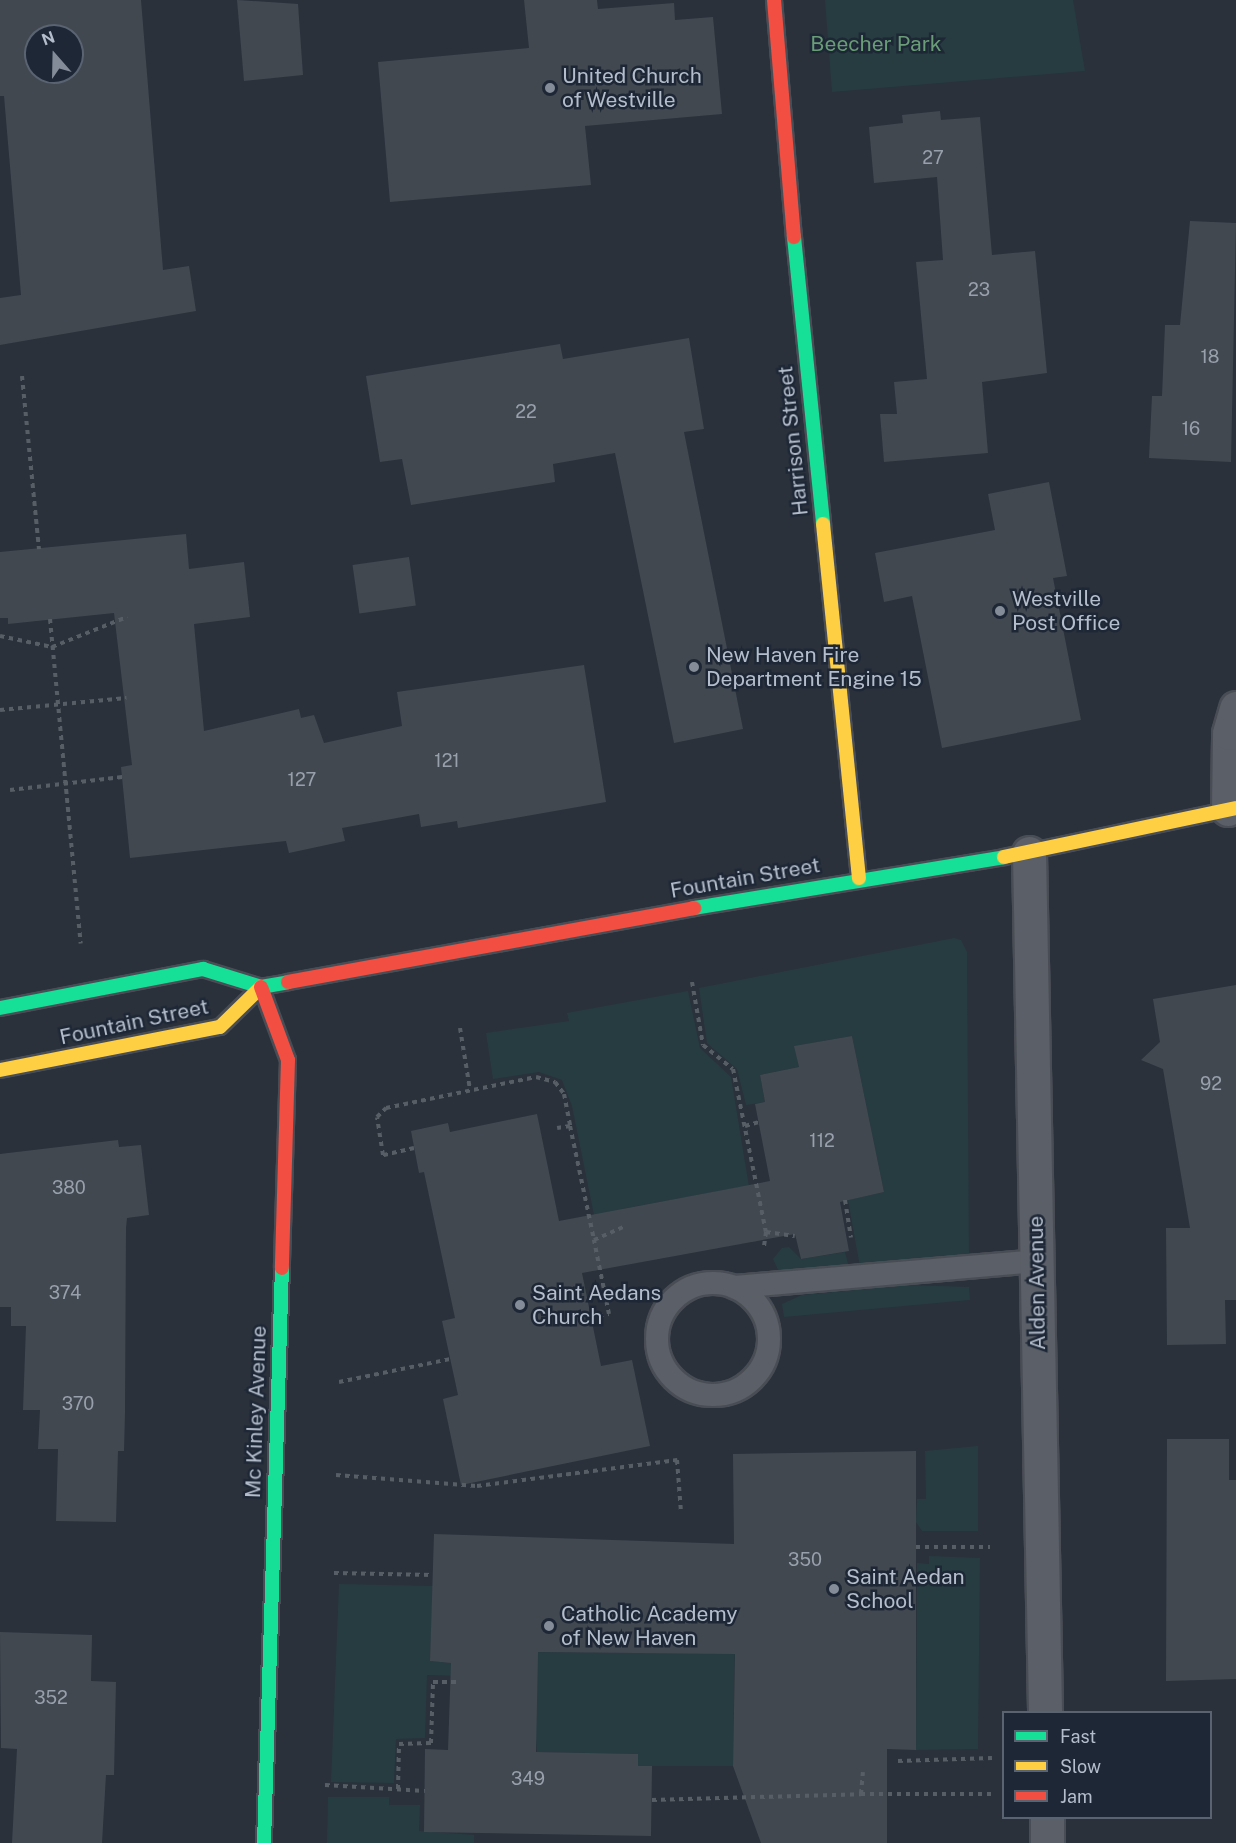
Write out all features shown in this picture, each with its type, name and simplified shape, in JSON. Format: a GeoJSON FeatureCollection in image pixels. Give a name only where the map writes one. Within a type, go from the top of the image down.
{"type":"FeatureCollection","features":[{"type":"Feature","properties":{"kind":"street","name":"Harrison Street"},"geometry":{"type":"LineString","coordinates":[[774,0],[798,280],[859,878]]}},
{"type":"Feature","properties":{"kind":"street"},"geometry":{"type":"LineString","coordinates":[[1232,809],[1229,733],[1236,708]]}},
{"type":"Feature","properties":{"kind":"street","name":"Fountain Street"},"geometry":{"type":"LineString","coordinates":[[0,1008],[203,969],[261,987],[859,878],[1029,853],[1232,809]]}},
{"type":"Feature","properties":{"kind":"street","name":"Alden Avenue"},"geometry":{"type":"LineString","coordinates":[[1029,853],[1045,1711]]}},
{"type":"Feature","properties":{"kind":"street","name":"Fountain Street"},"geometry":{"type":"LineString","coordinates":[[0,1070],[220,1027],[261,987]]}},
{"type":"Feature","properties":{"kind":"street","name":"Mc Kinley Avenue"},"geometry":{"type":"LineString","coordinates":[[261,987],[288,1060],[264,1843]]}},
{"type":"Feature","properties":{"kind":"street"},"geometry":{"type":"LineString","coordinates":[[1047,1819],[1047,1843]]}},
{"type":"Feature","properties":{"kind":"lane"},"geometry":{"type":"LineString","coordinates":[[734,1287],[750,1297],[762,1312],[769,1329],[768,1349],[750,1381],[734,1391],[715,1395],[696,1393],[679,1385],[667,1372],[656,1337],[660,1320],[682,1292],[716,1283],[734,1287],[1037,1261]]}},
{"type":"Feature","properties":{"kind":"path"},"geometry":{"type":"LineString","coordinates":[[22,376],[39,549]]}},
{"type":"Feature","properties":{"kind":"path"},"geometry":{"type":"LineString","coordinates":[[0,636],[52,646],[127,616]]}},
{"type":"Feature","properties":{"kind":"path"},"geometry":{"type":"LineString","coordinates":[[50,619],[81,944]]}},
{"type":"Feature","properties":{"kind":"path"},"geometry":{"type":"LineString","coordinates":[[0,710],[126,698]]}},
{"type":"Feature","properties":{"kind":"path"},"geometry":{"type":"LineString","coordinates":[[10,790],[122,777]]}},
{"type":"Feature","properties":{"kind":"path"},"geometry":{"type":"LineString","coordinates":[[692,982],[704,1046],[733,1069],[766,1232],[795,1236]]}},
{"type":"Feature","properties":{"kind":"path"},"geometry":{"type":"LineString","coordinates":[[460,1028],[470,1089]]}},
{"type":"Feature","properties":{"kind":"path"},"geometry":{"type":"LineString","coordinates":[[414,1148],[383,1155],[377,1117],[386,1108],[536,1077],[555,1082],[564,1094],[609,1314],[590,1317]]}},
{"type":"Feature","properties":{"kind":"path"},"geometry":{"type":"LineString","coordinates":[[745,1126],[759,1122]]}},
{"type":"Feature","properties":{"kind":"path"},"geometry":{"type":"LineString","coordinates":[[557,1128],[570,1126]]}},
{"type":"Feature","properties":{"kind":"path"},"geometry":{"type":"LineString","coordinates":[[594,1240],[626,1226]]}},
{"type":"Feature","properties":{"kind":"path"},"geometry":{"type":"LineString","coordinates":[[339,1382],[450,1359]]}},
{"type":"Feature","properties":{"kind":"path"},"geometry":{"type":"LineString","coordinates":[[336,1475],[477,1486],[677,1460],[681,1512]]}},
{"type":"Feature","properties":{"kind":"path"},"geometry":{"type":"LineString","coordinates":[[916,1547],[990,1547]]}},
{"type":"Feature","properties":{"kind":"path"},"geometry":{"type":"LineString","coordinates":[[334,1573],[434,1575]]}},
{"type":"Feature","properties":{"kind":"path"},"geometry":{"type":"LineString","coordinates":[[398,1789],[399,1744],[431,1743],[433,1682],[456,1682]]}},
{"type":"Feature","properties":{"kind":"path"},"geometry":{"type":"LineString","coordinates":[[898,1761],[992,1758]]}},
{"type":"Feature","properties":{"kind":"path"},"geometry":{"type":"LineString","coordinates":[[861,1794],[863,1772]]}},
{"type":"Feature","properties":{"kind":"path"},"geometry":{"type":"LineString","coordinates":[[325,1785],[424,1791]]}},
{"type":"Feature","properties":{"kind":"path"},"geometry":{"type":"LineString","coordinates":[[652,1800],[861,1794],[992,1794]]}},
{"type":"Feature","properties":{"kind":"green space","name":"Beecher Park"},"geometry":{"type":"Polygon","coordinates":[[[825,0],[1073,0],[1085,71],[832,92],[825,0]]]}},
{"type":"Feature","properties":{"kind":"green space"},"geometry":{"type":"Polygon","coordinates":[[[954,938],[961,940],[967,952],[969,1260],[860,1267],[848,1200],[884,1192],[852,1036],[795,1046],[799,1067],[760,1075],[765,1102],[746,1105],[737,1069],[707,1043],[699,988],[954,938]]]}},
{"type":"Feature","properties":{"kind":"green space"},"geometry":{"type":"Polygon","coordinates":[[[688,991],[700,1048],[731,1077],[758,1241],[752,1242],[741,1187],[622,1209],[598,1235],[572,1106],[562,1080],[539,1072],[493,1079],[486,1033],[569,1021],[567,1013],[688,991]]]}},
{"type":"Feature","properties":{"kind":"green space"},"geometry":{"type":"Polygon","coordinates":[[[789,1247],[801,1259],[845,1252],[849,1267],[779,1272],[773,1259],[782,1248],[789,1247]]]}},
{"type":"Feature","properties":{"kind":"green space"},"geometry":{"type":"Polygon","coordinates":[[[908,1285],[969,1287],[970,1300],[784,1317],[782,1304],[802,1295],[908,1285]]]}},
{"type":"Feature","properties":{"kind":"green space"},"geometry":{"type":"Polygon","coordinates":[[[978,1446],[978,1531],[922,1531],[916,1522],[917,1499],[926,1499],[925,1451],[978,1446]]]}},
{"type":"Feature","properties":{"kind":"green space"},"geometry":{"type":"Polygon","coordinates":[[[929,1556],[980,1558],[978,1749],[916,1750],[917,1563],[929,1564],[929,1556]]]}},
{"type":"Feature","properties":{"kind":"green space"},"geometry":{"type":"Polygon","coordinates":[[[736,1565],[733,1766],[638,1766],[638,1754],[537,1752],[536,1738],[461,1676],[427,1675],[425,1738],[396,1739],[394,1783],[331,1782],[339,1584],[433,1586],[430,1661],[462,1664],[517,1652],[665,1653],[667,1599],[736,1565]]]}},
{"type":"Feature","properties":{"kind":"green space"},"geometry":{"type":"Polygon","coordinates":[[[328,1797],[389,1797],[389,1805],[420,1805],[419,1831],[474,1835],[474,1843],[327,1843],[328,1797]]]}},
{"type":"Feature","properties":{"kind":"building"},"geometry":{"type":"Polygon","coordinates":[[[0,0],[141,0],[163,270],[189,266],[196,311],[0,345],[0,298],[21,295],[4,96],[0,96],[0,0]]]}},
{"type":"Feature","properties":{"kind":"building"},"geometry":{"type":"Polygon","coordinates":[[[237,0],[298,4],[303,75],[244,81],[237,0]]]}},
{"type":"Feature","properties":{"kind":"building","name":"United Church of Westville"},"geometry":{"type":"Polygon","coordinates":[[[524,0],[597,0],[598,9],[674,3],[675,20],[713,17],[722,114],[585,126],[591,185],[390,202],[378,62],[529,48],[524,0]]]}},
{"type":"Feature","properties":{"kind":"building"},"geometry":{"type":"Polygon","coordinates":[[[940,111],[941,120],[980,117],[992,255],[1035,251],[1047,373],[982,382],[988,453],[884,462],[880,414],[897,414],[894,382],[927,379],[916,262],[943,260],[937,177],[874,183],[869,127],[903,123],[902,115],[940,111]]]}},
{"type":"Feature","properties":{"kind":"building"},"geometry":{"type":"Polygon","coordinates":[[[1190,221],[1236,223],[1231,462],[1149,458],[1152,396],[1162,396],[1165,325],[1180,325],[1190,221]]]}},
{"type":"Feature","properties":{"kind":"building"},"geometry":{"type":"Polygon","coordinates":[[[689,338],[704,429],[684,432],[743,729],[674,743],[615,453],[553,464],[555,482],[411,505],[402,459],[380,462],[366,376],[560,344],[563,359],[689,338]]]}},
{"type":"Feature","properties":{"kind":"building","name":"Westville Post Office"},"geometry":{"type":"Polygon","coordinates":[[[1049,482],[1067,576],[1053,578],[1081,720],[942,748],[912,596],[884,602],[875,553],[995,530],[988,494],[1049,482]]]}},
{"type":"Feature","properties":{"kind":"building"},"geometry":{"type":"Polygon","coordinates":[[[186,534],[189,569],[244,562],[250,617],[194,624],[204,731],[299,709],[301,718],[314,715],[324,743],[402,726],[397,692],[584,665],[606,802],[458,828],[457,821],[421,827],[419,814],[342,828],[345,841],[289,853],[286,841],[130,858],[121,767],[132,765],[114,613],[8,624],[8,618],[0,618],[0,552],[186,534]]]}},
{"type":"Feature","properties":{"kind":"building"},"geometry":{"type":"Polygon","coordinates":[[[409,557],[416,606],[359,613],[353,565],[409,557]]]}},
{"type":"Feature","properties":{"kind":"building"},"geometry":{"type":"Polygon","coordinates":[[[1236,985],[1236,1300],[1225,1300],[1226,1344],[1167,1345],[1166,1228],[1190,1228],[1163,1069],[1141,1060],[1160,1042],[1153,999],[1236,985]]]}},
{"type":"Feature","properties":{"kind":"building","name":"Saint Aedans Church"},"geometry":{"type":"Polygon","coordinates":[[[852,1036],[884,1192],[840,1202],[849,1251],[801,1259],[795,1234],[582,1273],[601,1366],[632,1360],[650,1446],[461,1485],[443,1399],[458,1395],[442,1321],[455,1318],[424,1172],[419,1173],[411,1131],[448,1123],[450,1132],[537,1114],[559,1221],[770,1181],[755,1104],[765,1102],[760,1075],[799,1067],[794,1046],[852,1036]]]}},
{"type":"Feature","properties":{"kind":"building"},"geometry":{"type":"Polygon","coordinates":[[[118,1140],[119,1147],[141,1145],[149,1215],[127,1218],[124,1451],[118,1451],[116,1522],[56,1521],[58,1449],[38,1449],[40,1410],[23,1410],[26,1326],[11,1326],[11,1307],[0,1307],[0,1154],[118,1140]]]}},
{"type":"Feature","properties":{"kind":"building"},"geometry":{"type":"Polygon","coordinates":[[[1167,1439],[1229,1439],[1229,1480],[1236,1480],[1236,1679],[1166,1681],[1167,1439]]]}},
{"type":"Feature","properties":{"kind":"building","name":"Catholic Academy of New Haven"},"geometry":{"type":"Polygon","coordinates":[[[916,1451],[916,1750],[887,1749],[887,1843],[761,1843],[733,1766],[735,1654],[538,1652],[536,1752],[638,1754],[638,1766],[652,1766],[651,1836],[424,1832],[425,1749],[448,1750],[451,1663],[430,1661],[434,1534],[734,1544],[733,1454],[916,1451]]]}},
{"type":"Feature","properties":{"kind":"building"},"geometry":{"type":"Polygon","coordinates":[[[0,1632],[92,1635],[91,1681],[116,1682],[114,1775],[106,1775],[102,1843],[12,1843],[17,1749],[1,1748],[0,1632]]]}},
{"type":"Feature","properties":{"kind":"traffic: fast"},"geometry":{"type":"LineString","coordinates":[[794,237],[823,524]]}},
{"type":"Feature","properties":{"kind":"traffic: fast"},"geometry":{"type":"LineString","coordinates":[[694,908],[1004,857]]}},
{"type":"Feature","properties":{"kind":"traffic: fast"},"geometry":{"type":"LineString","coordinates":[[0,1008],[203,969],[261,987],[288,982]]}},
{"type":"Feature","properties":{"kind":"traffic: fast"},"geometry":{"type":"LineString","coordinates":[[264,1843],[282,1268]]}},
{"type":"Feature","properties":{"kind":"traffic: slow"},"geometry":{"type":"LineString","coordinates":[[823,524],[859,878]]}},
{"type":"Feature","properties":{"kind":"traffic: slow"},"geometry":{"type":"LineString","coordinates":[[1004,857],[1236,808]]}},
{"type":"Feature","properties":{"kind":"traffic: slow"},"geometry":{"type":"LineString","coordinates":[[0,1070],[220,1027],[261,987]]}},
{"type":"Feature","properties":{"kind":"traffic: jam"},"geometry":{"type":"LineString","coordinates":[[774,0],[794,237]]}},
{"type":"Feature","properties":{"kind":"traffic: jam"},"geometry":{"type":"LineString","coordinates":[[288,982],[694,908]]}},
{"type":"Feature","properties":{"kind":"traffic: jam"},"geometry":{"type":"LineString","coordinates":[[261,987],[288,1060],[282,1268]]}},
{"type":"Feature","properties":{"kind":"place","name":"United Church of Westville"},"geometry":{"type":"Point","coordinates":[550,88]}},
{"type":"Feature","properties":{"kind":"place","name":"Westville Post Office"},"geometry":{"type":"Point","coordinates":[1000,611]}},
{"type":"Feature","properties":{"kind":"place","name":"New Haven Fire Department Engine 15"},"geometry":{"type":"Point","coordinates":[694,667]}},
{"type":"Feature","properties":{"kind":"place","name":"Saint Aedans Church"},"geometry":{"type":"Point","coordinates":[520,1305]}},
{"type":"Feature","properties":{"kind":"place","name":"Saint Aedan School"},"geometry":{"type":"Point","coordinates":[834,1589]}},
{"type":"Feature","properties":{"kind":"place","name":"Catholic Academy of New Haven"},"geometry":{"type":"Point","coordinates":[549,1626]}}]}
